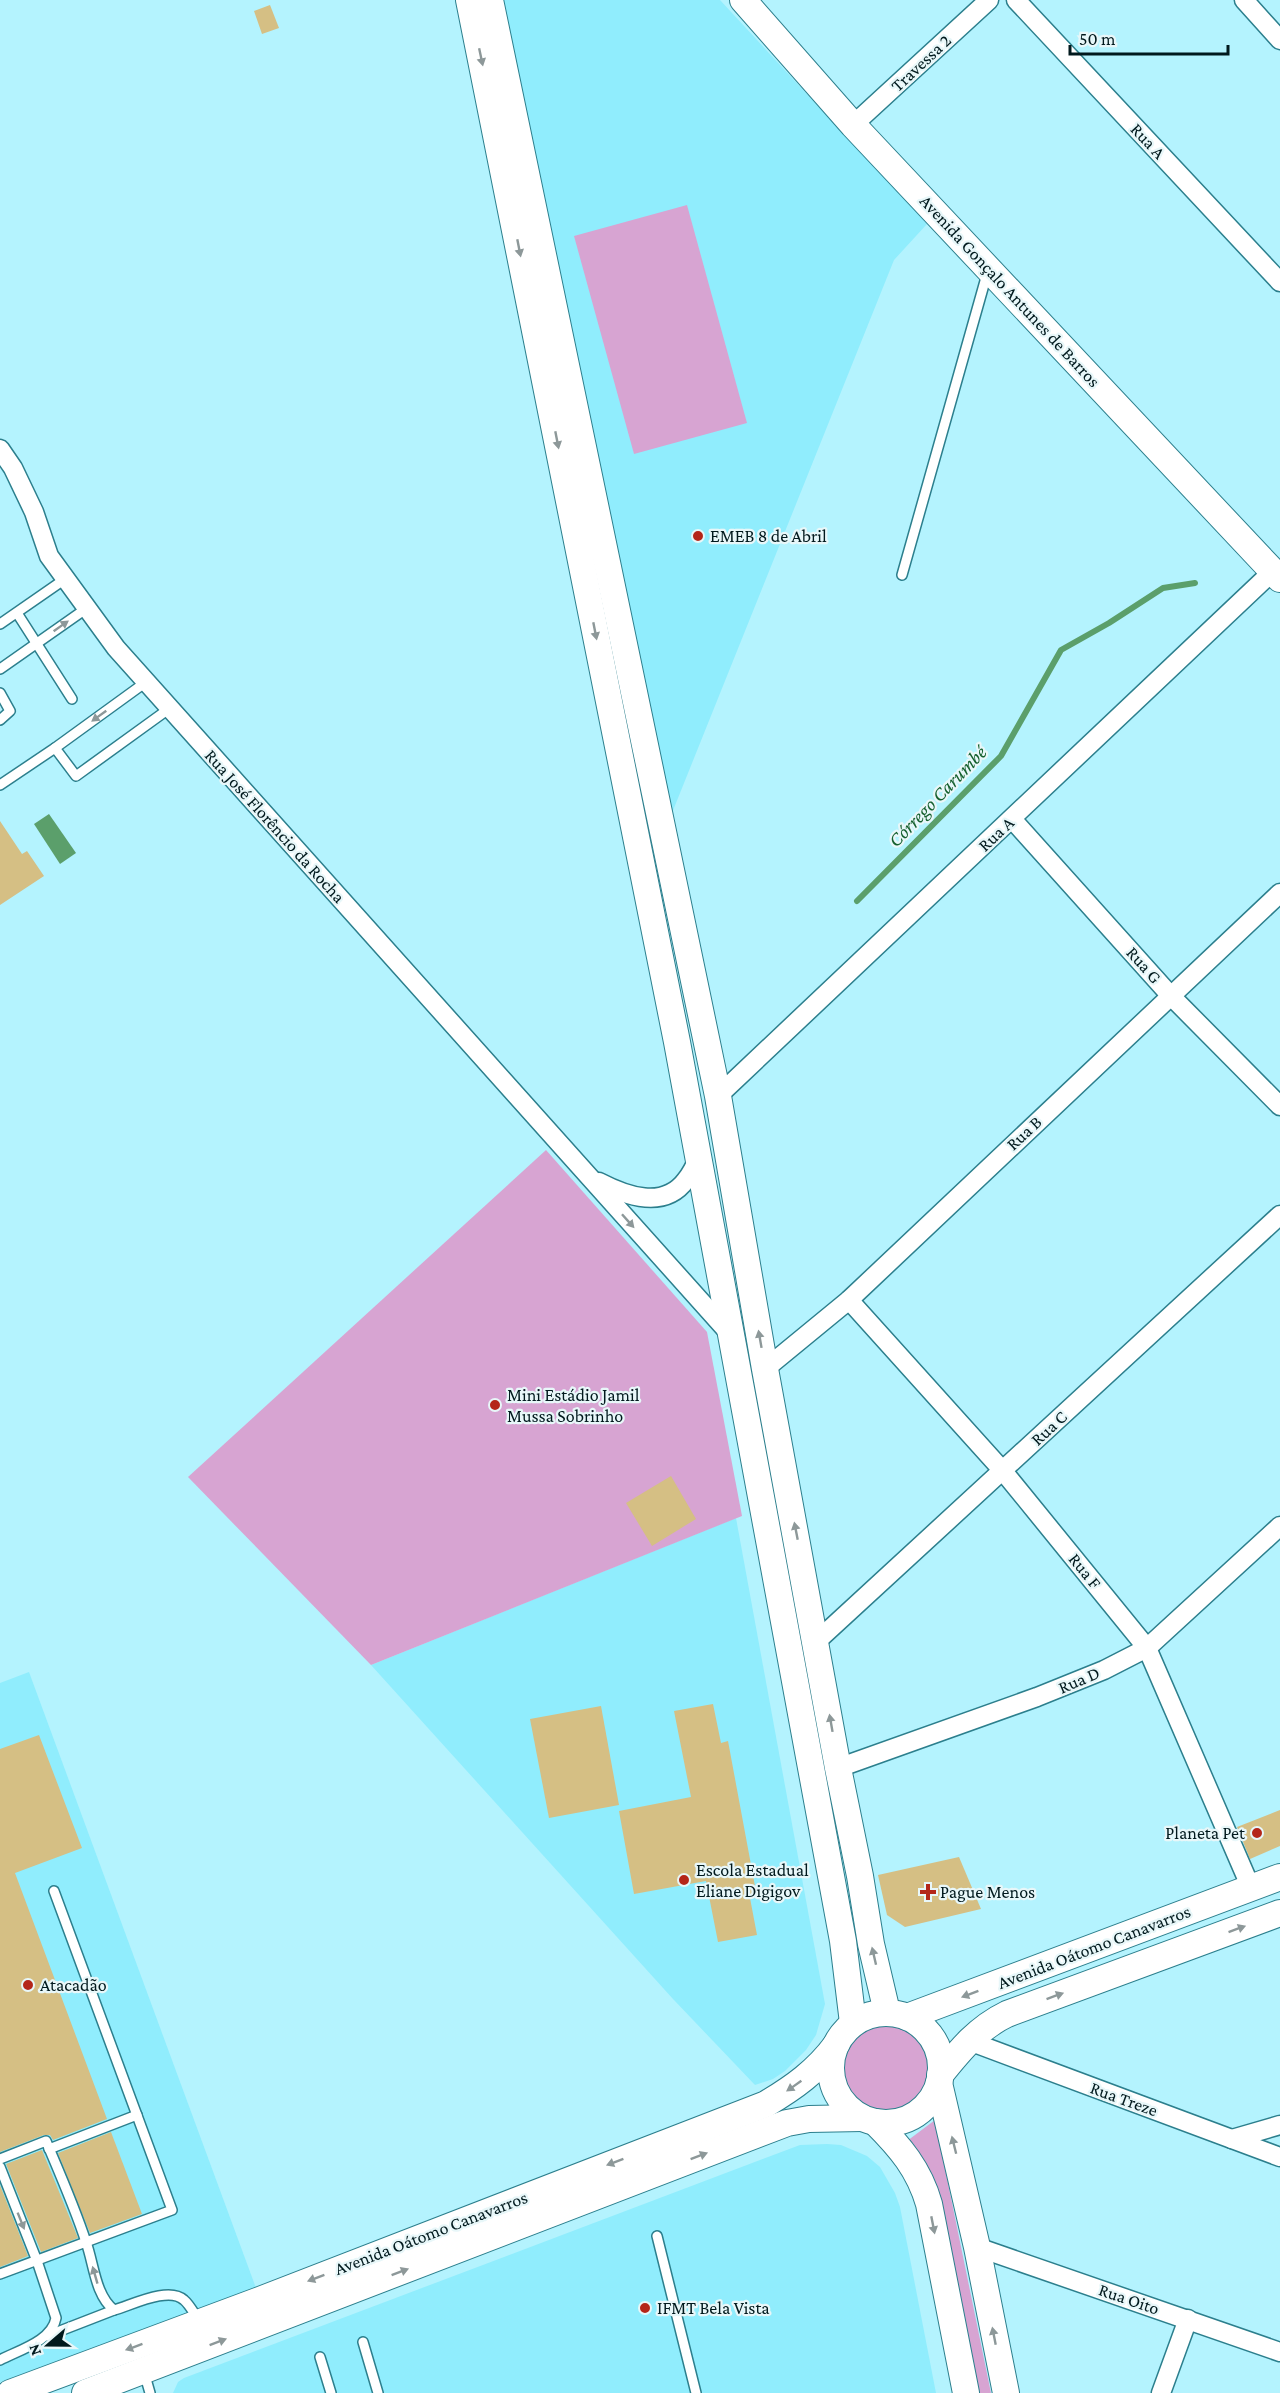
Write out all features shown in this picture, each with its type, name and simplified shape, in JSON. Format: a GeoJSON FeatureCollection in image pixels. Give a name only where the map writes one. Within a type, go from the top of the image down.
{"type":"FeatureCollection","features":[{"type":"Feature","properties":{"kind":"main road"},"geometry":{"type":"LineString","coordinates":[[468,0],[732,1336],[843,1941],[853,2023]]}},
{"type":"Feature","properties":{"kind":"main road"},"geometry":{"type":"LineString","coordinates":[[490,0],[718,1096],[765,1369],[871,1944],[897,2015]]}},
{"type":"Feature","properties":{"kind":"main road","name":"Avenida Gonçalo Antunes de Barros"},"geometry":{"type":"LineString","coordinates":[[743,0],[853,125],[1276,575]]}},
{"type":"Feature","properties":{"kind":"main road","name":"Avenida Oátomo Canavarros"},"geometry":{"type":"LineString","coordinates":[[897,2015],[1280,1877]]}},
{"type":"Feature","properties":{"kind":"main road","name":"Avenida Oátomo Canavarros"},"geometry":{"type":"LineString","coordinates":[[940,2079],[981,2028],[1007,2014],[1280,1913]]}},
{"type":"Feature","properties":{"kind":"main road"},"geometry":{"type":"LineString","coordinates":[[966,2393],[929,2204],[923,2185],[900,2147],[841,2100],[834,2087],[831,2066],[840,2037],[853,2023],[875,2013],[897,2015],[918,2022],[934,2040],[941,2063],[940,2079],[1006,2393]]}},
{"type":"Feature","properties":{"kind":"main road","name":"Avenida Oátomo Canavarros"},"geometry":{"type":"LineString","coordinates":[[10,2393],[766,2104],[811,2074],[824,2062],[836,2045]]}},
{"type":"Feature","properties":{"kind":"main road"},"geometry":{"type":"LineString","coordinates":[[868,2120],[901,2121],[914,2116],[933,2097],[940,2079]]}},
{"type":"Feature","properties":{"kind":"main road","name":"Avenida Oátomo Canavarros"},"geometry":{"type":"LineString","coordinates":[[85,2393],[146,2382],[787,2123],[809,2119],[868,2120]]}},
{"type":"Feature","properties":{"kind":"street","name":"Travessa 2"},"geometry":{"type":"LineString","coordinates":[[853,125],[989,0]]}},
{"type":"Feature","properties":{"kind":"street","name":"Rua A"},"geometry":{"type":"LineString","coordinates":[[1016,0],[1280,282]]}},
{"type":"Feature","properties":{"kind":"street"},"geometry":{"type":"LineString","coordinates":[[1244,0],[1280,40]]}},
{"type":"Feature","properties":{"kind":"street","name":"Rua José Florêncio da Rocha"},"geometry":{"type":"LineString","coordinates":[[0,449],[13,468],[34,512],[49,556],[116,648],[732,1336]]}},
{"type":"Feature","properties":{"kind":"street","name":"Rua A"},"geometry":{"type":"LineString","coordinates":[[718,1096],[1012,819],[1276,575]]}},
{"type":"Feature","properties":{"kind":"street","name":"Rua G"},"geometry":{"type":"LineString","coordinates":[[1012,819],[1170,994],[1280,1106]]}},
{"type":"Feature","properties":{"kind":"street","name":"Rua B"},"geometry":{"type":"LineString","coordinates":[[765,1369],[849,1300],[1170,994],[1280,893]]}},
{"type":"Feature","properties":{"kind":"street","name":"Rua José Florêncio da Rocha"},"geometry":{"type":"LineString","coordinates":[[589,1177],[621,1194],[640,1198],[658,1197],[678,1189],[687,1179],[698,1159]]}},
{"type":"Feature","properties":{"kind":"street","name":"Rua C"},"geometry":{"type":"LineString","coordinates":[[816,1641],[1280,1215]]}},
{"type":"Feature","properties":{"kind":"street","name":"Rua F"},"geometry":{"type":"LineString","coordinates":[[849,1300],[1003,1471],[1147,1648],[1251,1888]]}},
{"type":"Feature","properties":{"kind":"street","name":"Rua D"},"geometry":{"type":"LineString","coordinates":[[838,1768],[1046,1694],[1104,1670],[1147,1648],[1280,1526]]}},
{"type":"Feature","properties":{"kind":"street","name":"Rua Treze"},"geometry":{"type":"LineString","coordinates":[[969,2041],[1280,2157]]}},
{"type":"Feature","properties":{"kind":"street"},"geometry":{"type":"LineString","coordinates":[[1232,2139],[1280,2125]]}},
{"type":"Feature","properties":{"kind":"street","name":"Rua Oito"},"geometry":{"type":"LineString","coordinates":[[977,2247],[1280,2352]]}},
{"type":"Feature","properties":{"kind":"street"},"geometry":{"type":"LineString","coordinates":[[1161,2393],[1188,2319]]}},
{"type":"Feature","properties":{"kind":"lane"},"geometry":{"type":"LineString","coordinates":[[902,575],[988,269]]}},
{"type":"Feature","properties":{"kind":"lane"},"geometry":{"type":"LineString","coordinates":[[0,624],[65,579]]}},
{"type":"Feature","properties":{"kind":"lane"},"geometry":{"type":"LineString","coordinates":[[0,669],[87,608]]}},
{"type":"Feature","properties":{"kind":"lane"},"geometry":{"type":"LineString","coordinates":[[17,613],[72,699]]}},
{"type":"Feature","properties":{"kind":"lane"},"geometry":{"type":"LineString","coordinates":[[0,785],[146,682]]}},
{"type":"Feature","properties":{"kind":"lane"},"geometry":{"type":"LineString","coordinates":[[0,693],[10,711],[0,720]]}},
{"type":"Feature","properties":{"kind":"lane"},"geometry":{"type":"LineString","coordinates":[[55,748],[76,776],[170,708]]}},
{"type":"Feature","properties":{"kind":"lane"},"geometry":{"type":"LineString","coordinates":[[0,2274],[172,2210],[54,1891]]}},
{"type":"Feature","properties":{"kind":"lane"},"geometry":{"type":"LineString","coordinates":[[49,2149],[137,2115]]}},
{"type":"Feature","properties":{"kind":"lane"},"geometry":{"type":"LineString","coordinates":[[0,2159],[46,2141],[86,2242],[100,2291],[108,2305],[114,2310]]}},
{"type":"Feature","properties":{"kind":"lane"},"geometry":{"type":"LineString","coordinates":[[0,2169],[37,2261],[56,2318],[47,2336]]}},
{"type":"Feature","properties":{"kind":"lane"},"geometry":{"type":"LineString","coordinates":[[657,2236],[696,2393]]}},
{"type":"Feature","properties":{"kind":"lane"},"geometry":{"type":"LineString","coordinates":[[0,2360],[47,2336],[159,2295],[177,2295],[185,2300],[200,2322]]}},
{"type":"Feature","properties":{"kind":"lane"},"geometry":{"type":"LineString","coordinates":[[363,2342],[378,2393]]}},
{"type":"Feature","properties":{"kind":"lane"},"geometry":{"type":"LineString","coordinates":[[320,2357],[331,2393]]}},
{"type":"Feature","properties":{"kind":"shaded area","name":"EMEB 8 de Abril"},"geometry":{"type":"Polygon","coordinates":[[[502,0],[720,0],[927,224],[894,260],[672,813],[502,0]]]}},
{"type":"Feature","properties":{"kind":"shaded area"},"geometry":{"type":"Polygon","coordinates":[[[687,205],[747,423],[634,454],[574,236],[687,205]]]}},
{"type":"Feature","properties":{"kind":"shaded area"},"geometry":{"type":"Polygon","coordinates":[[[49,814],[76,853],[60,864],[34,824],[49,814]]]}},
{"type":"Feature","properties":{"kind":"shaded area","name":"Mini Estádio Jamil Mussa Sobrinho"},"geometry":{"type":"Polygon","coordinates":[[[546,1150],[707,1332],[742,1516],[371,1665],[188,1477],[546,1150]]]}},
{"type":"Feature","properties":{"kind":"shaded area","name":"Escola Estadual Eliane Digigov"},"geometry":{"type":"Polygon","coordinates":[[[736,1518],[825,2004],[816,2035],[806,2050],[785,2071],[773,2079],[755,2085],[673,1999],[371,1665],[736,1518]]]}},
{"type":"Feature","properties":{"kind":"shaded area"},"geometry":{"type":"Polygon","coordinates":[[[29,1672],[256,2288],[0,2382],[0,1683],[29,1672]]]}},
{"type":"Feature","properties":{"kind":"shaded area"},"geometry":{"type":"Polygon","coordinates":[[[889,2022],[907,2025],[922,2036],[933,2051],[936,2069],[933,2087],[922,2102],[907,2113],[889,2116],[871,2113],[856,2102],[845,2087],[842,2069],[845,2051],[856,2036],[871,2025],[889,2022]]]}},
{"type":"Feature","properties":{"kind":"shaded area"},"geometry":{"type":"Polygon","coordinates":[[[935,2120],[991,2393],[977,2393],[937,2186],[927,2167],[907,2141],[935,2120]]]}},
{"type":"Feature","properties":{"kind":"shaded area","name":"IFMT Bela Vista"},"geometry":{"type":"Polygon","coordinates":[[[800,2145],[841,2145],[867,2156],[880,2167],[895,2193],[900,2207],[936,2393],[173,2393],[178,2382],[184,2378],[800,2145]]]}},
{"type":"Feature","properties":{"kind":"building"},"geometry":{"type":"Polygon","coordinates":[[[270,5],[279,28],[262,34],[254,11],[270,5]]]}},
{"type":"Feature","properties":{"kind":"building"},"geometry":{"type":"Polygon","coordinates":[[[0,821],[22,854],[27,851],[44,876],[0,905],[0,821]]]}},
{"type":"Feature","properties":{"kind":"building"},"geometry":{"type":"Polygon","coordinates":[[[671,1476],[696,1519],[652,1546],[626,1503],[671,1476]]]}},
{"type":"Feature","properties":{"kind":"building"},"geometry":{"type":"Polygon","coordinates":[[[713,1704],[721,1743],[728,1741],[757,1897],[750,1898],[757,1935],[718,1942],[706,1881],[634,1894],[619,1811],[691,1797],[674,1711],[713,1704]]]}},
{"type":"Feature","properties":{"kind":"building"},"geometry":{"type":"Polygon","coordinates":[[[601,1706],[619,1805],[549,1818],[530,1719],[601,1706]]]}},
{"type":"Feature","properties":{"kind":"building","name":"Atacadão"},"geometry":{"type":"Polygon","coordinates":[[[39,1735],[82,1848],[15,1873],[107,2119],[53,2140],[50,2135],[44,2135],[0,2152],[0,1749],[39,1735]]]}},
{"type":"Feature","properties":{"kind":"building","name":"Planeta Pet"},"geometry":{"type":"Polygon","coordinates":[[[1280,1810],[1280,1846],[1250,1859],[1237,1827],[1280,1810]]]}},
{"type":"Feature","properties":{"kind":"building","name":"Pague Menos"},"geometry":{"type":"Polygon","coordinates":[[[959,1857],[981,1909],[905,1927],[887,1915],[878,1875],[959,1857]]]}},
{"type":"Feature","properties":{"kind":"building"},"geometry":{"type":"Polygon","coordinates":[[[111,2132],[142,2214],[90,2233],[58,2153],[111,2132]]]}},
{"type":"Feature","properties":{"kind":"building"},"geometry":{"type":"Polygon","coordinates":[[[42,2150],[78,2238],[41,2252],[6,2164],[42,2150]]]}},
{"type":"Feature","properties":{"kind":"building"},"geometry":{"type":"Polygon","coordinates":[[[0,2185],[28,2256],[0,2267],[0,2185]]]}},
{"type":"Feature","properties":{"kind":"waterway","name":"Córrego Carumbé"},"geometry":{"type":"LineString","coordinates":[[857,901],[1001,756],[1061,650],[1109,623],[1163,588],[1195,583]]}},
{"type":"Feature","properties":{"kind":"place","name":"EMEB 8 de Abril"},"geometry":{"type":"Point","coordinates":[698,536]}},
{"type":"Feature","properties":{"kind":"place","name":"Mini Estádio Jamil Mussa Sobrinho"},"geometry":{"type":"Point","coordinates":[495,1405]}},
{"type":"Feature","properties":{"kind":"place","name":"Planeta Pet"},"geometry":{"type":"Point","coordinates":[1257,1833]}},
{"type":"Feature","properties":{"kind":"place","name":"Escola Estadual Eliane Digigov"},"geometry":{"type":"Point","coordinates":[684,1880]}},
{"type":"Feature","properties":{"kind":"place","name":"Pague Menos"},"geometry":{"type":"Point","coordinates":[928,1892]}},
{"type":"Feature","properties":{"kind":"place","name":"Atacadão"},"geometry":{"type":"Point","coordinates":[28,1985]}},
{"type":"Feature","properties":{"kind":"place","name":"IFMT Bela Vista"},"geometry":{"type":"Point","coordinates":[645,2308]}}]}
